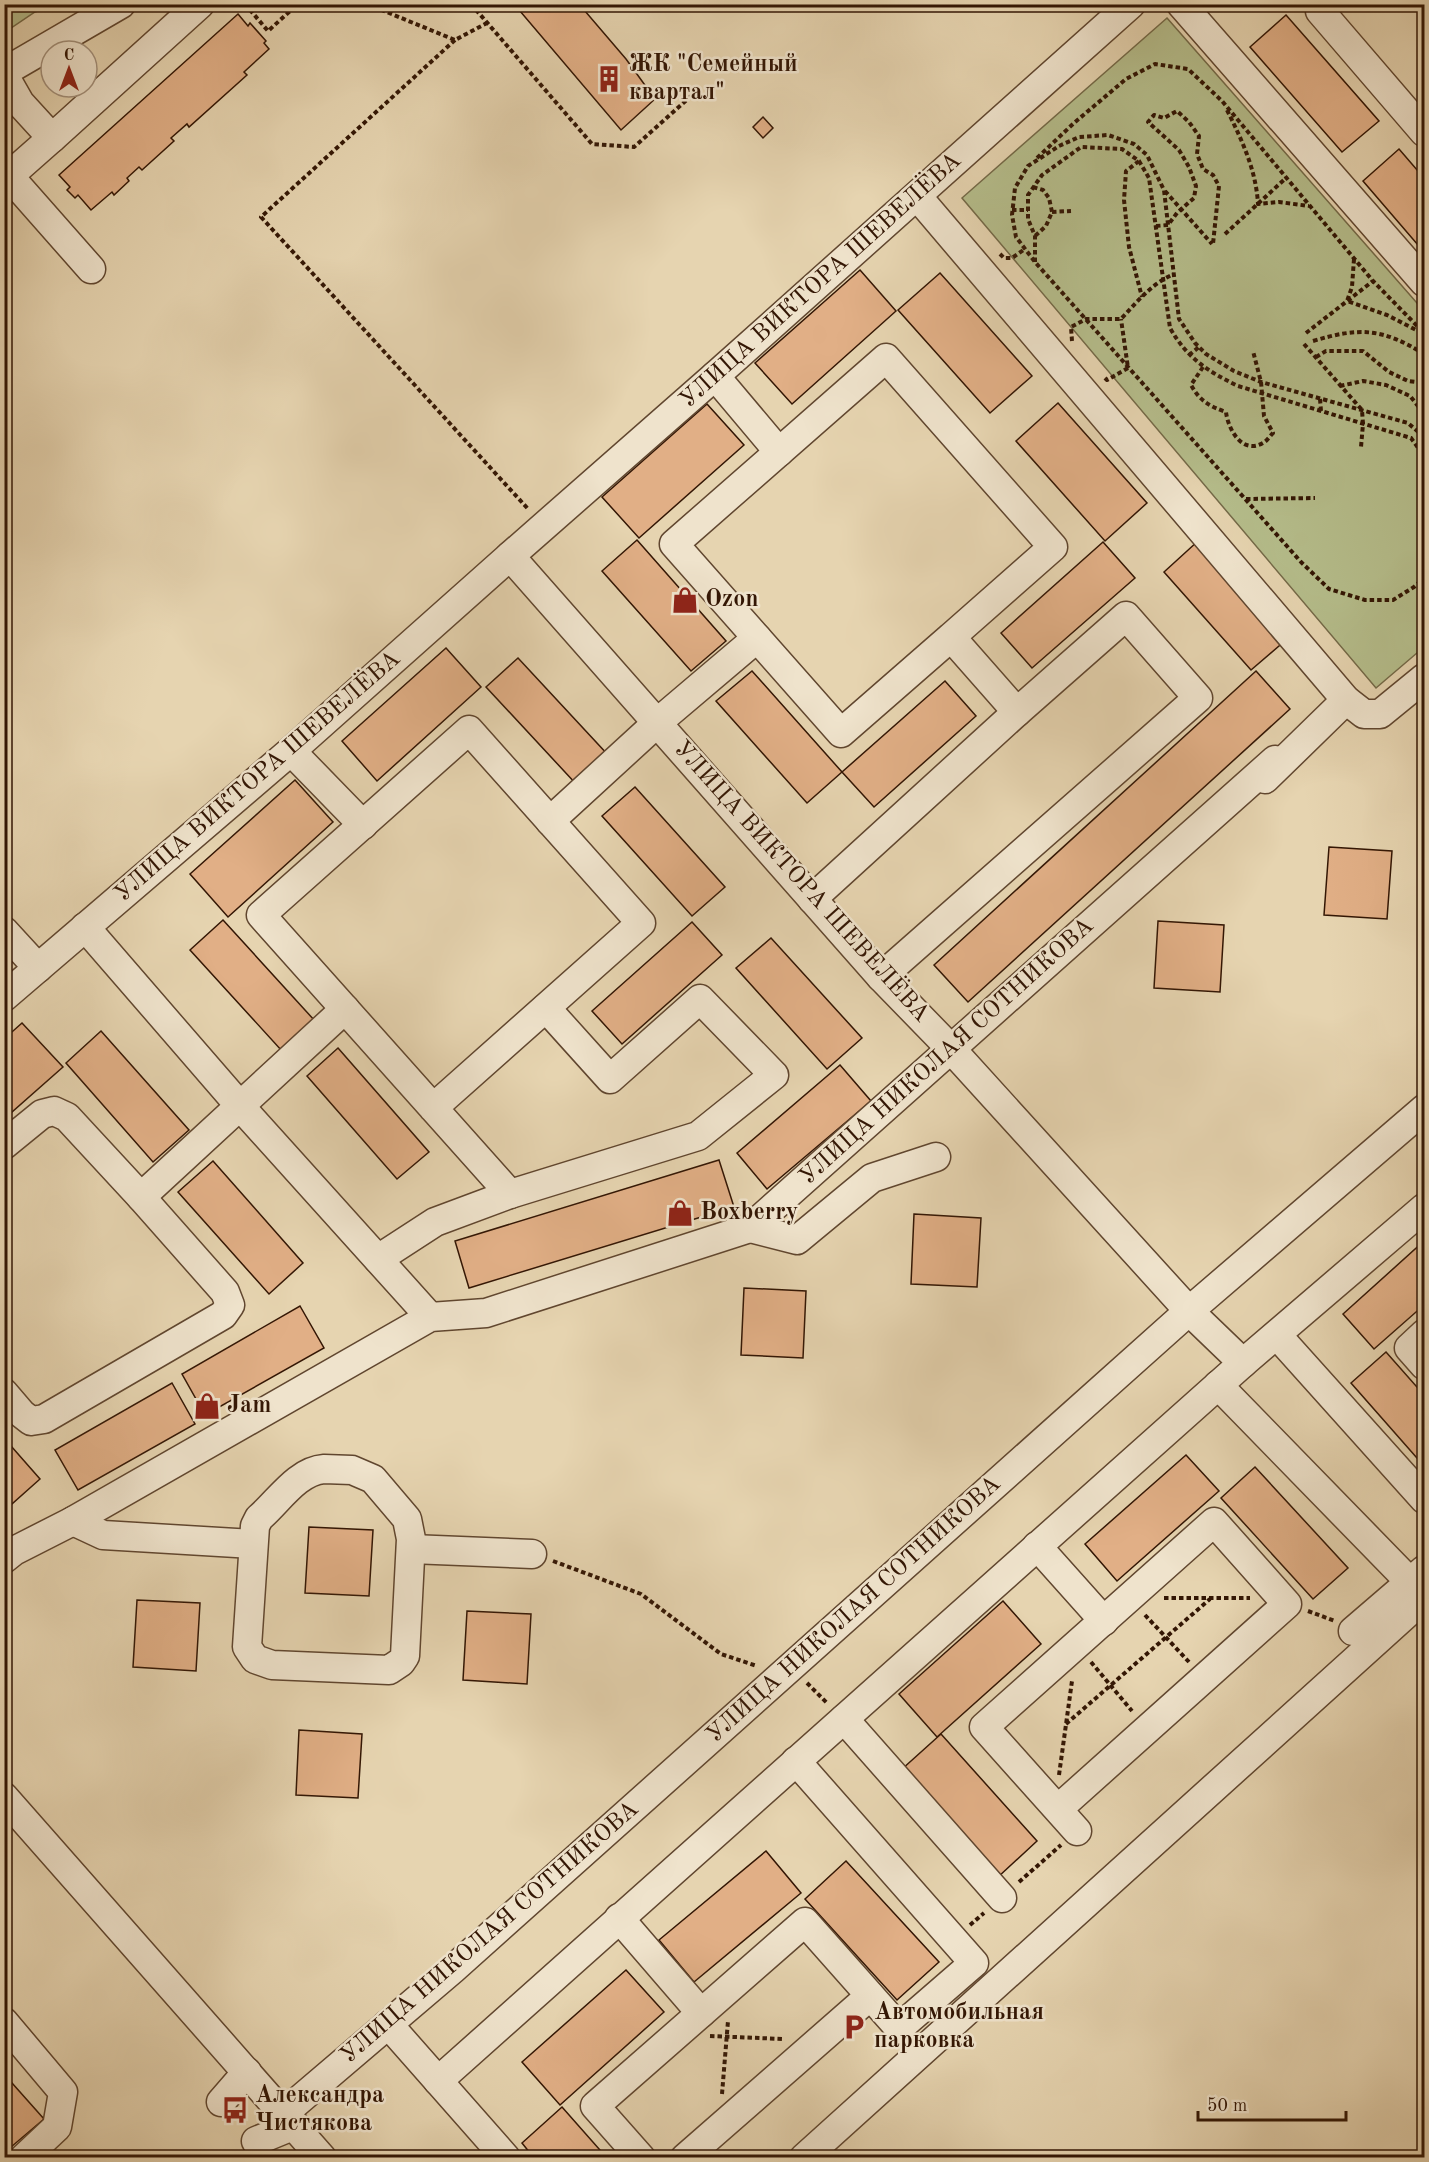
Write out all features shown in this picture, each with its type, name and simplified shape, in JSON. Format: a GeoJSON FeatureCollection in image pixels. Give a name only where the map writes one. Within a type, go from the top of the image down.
{"type":"FeatureCollection","features":[{"type":"Feature","properties":{"kind":"street"},"geometry":{"type":"LineString","coordinates":[[52,138],[20,103],[4,73],[122,4]]}},
{"type":"Feature","properties":{"kind":"street"},"geometry":{"type":"LineString","coordinates":[[91,269],[7,173],[52,138],[200,4]]}},
{"type":"Feature","properties":{"kind":"street","name":"УЛИЦА ВИКТОРА ШЕВЕЛЁВА"},"geometry":{"type":"LineString","coordinates":[[4,997],[291,751],[1131,4]]}},
{"type":"Feature","properties":{"kind":"street"},"geometry":{"type":"LineString","coordinates":[[1181,4],[1425,282]]}},
{"type":"Feature","properties":{"kind":"street"},"geometry":{"type":"LineString","coordinates":[[1327,4],[1320,11],[1425,132]]}},
{"type":"Feature","properties":{"kind":"street"},"geometry":{"type":"LineString","coordinates":[[917,196],[1346,700],[1364,714],[1380,714],[1425,678]]}},
{"type":"Feature","properties":{"kind":"street"},"geometry":{"type":"LineString","coordinates":[[886,358],[1053,547],[841,733],[674,544],[778,452],[886,358]]}},
{"type":"Feature","properties":{"kind":"street"},"geometry":{"type":"LineString","coordinates":[[715,376],[778,452]]}},
{"type":"Feature","properties":{"kind":"street","name":"УЛИЦА ВИКТОРА ШЕВЕЛЁВА"},"geometry":{"type":"LineString","coordinates":[[510,556],[881,977],[952,1050],[1189,1311],[1243,1363]]}},
{"type":"Feature","properties":{"kind":"street"},"geometry":{"type":"LineString","coordinates":[[812,899],[1126,616],[1198,698],[881,977]]}},
{"type":"Feature","properties":{"kind":"street"},"geometry":{"type":"LineString","coordinates":[[951,637],[1017,712]]}},
{"type":"Feature","properties":{"kind":"street"},"geometry":{"type":"LineString","coordinates":[[550,821],[658,722],[757,638]]}},
{"type":"Feature","properties":{"kind":"street"},"geometry":{"type":"LineString","coordinates":[[1154,866],[1192,851],[1346,700]]}},
{"type":"Feature","properties":{"kind":"street"},"geometry":{"type":"LineString","coordinates":[[433,1108],[641,923],[470,730],[261,915],[433,1108],[510,1194]]}},
{"type":"Feature","properties":{"kind":"street"},"geometry":{"type":"LineString","coordinates":[[291,751],[363,825]]}},
{"type":"Feature","properties":{"kind":"street","name":"УЛИЦА НИКОЛАЯ СОТНИКОВА"},"geometry":{"type":"LineString","coordinates":[[8,1550],[73,1521],[430,1317],[486,1313],[750,1228],[1275,760]]}},
{"type":"Feature","properties":{"kind":"street"},"geometry":{"type":"LineString","coordinates":[[85,927],[240,1106],[430,1317]]}},
{"type":"Feature","properties":{"kind":"street"},"geometry":{"type":"LineString","coordinates":[[4,931],[38,968]]}},
{"type":"Feature","properties":{"kind":"street"},"geometry":{"type":"LineString","coordinates":[[378,1259],[435,1222],[510,1194],[698,1136],[774,1075],[700,999],[610,1079],[546,1008]]}},
{"type":"Feature","properties":{"kind":"street"},"geometry":{"type":"LineString","coordinates":[[141,1197],[345,1009]]}},
{"type":"Feature","properties":{"kind":"street","name":"УЛИЦА НИКОЛАЯ СОТНИКОВА"},"geometry":{"type":"LineString","coordinates":[[256,2141],[289,2119],[388,2024],[1189,1311],[1425,1109]]}},
{"type":"Feature","properties":{"kind":"street"},"geometry":{"type":"LineString","coordinates":[[4,1145],[42,1113],[54,1111],[67,1118],[225,1292],[230,1305],[223,1315],[44,1419],[31,1421],[4,1394]]}},
{"type":"Feature","properties":{"kind":"street"},"geometry":{"type":"LineString","coordinates":[[750,1228],[797,1240],[872,1178],[936,1157]]}},
{"type":"Feature","properties":{"kind":"street"},"geometry":{"type":"LineString","coordinates":[[438,2080],[1218,1385],[1425,1208]]}},
{"type":"Feature","properties":{"kind":"street"},"geometry":{"type":"LineString","coordinates":[[1425,1334],[1409,1348],[1425,1365]]}},
{"type":"Feature","properties":{"kind":"street"},"geometry":{"type":"LineString","coordinates":[[1277,1335],[1425,1499]]}},
{"type":"Feature","properties":{"kind":"street"},"geometry":{"type":"LineString","coordinates":[[804,2157],[1424,1598],[1417,1576],[1218,1385]]}},
{"type":"Feature","properties":{"kind":"street"},"geometry":{"type":"LineString","coordinates":[[324,1468],[352,1470],[372,1479],[406,1519],[411,1532],[405,1656],[396,1667],[379,1671],[272,1665],[255,1659],[248,1647],[253,1544],[255,1526],[259,1518],[303,1476],[324,1468]]}},
{"type":"Feature","properties":{"kind":"street"},"geometry":{"type":"LineString","coordinates":[[73,1521],[103,1535],[253,1544]]}},
{"type":"Feature","properties":{"kind":"street"},"geometry":{"type":"LineString","coordinates":[[1058,1797],[1287,1604],[1214,1522],[984,1727],[1058,1797],[1077,1831]]}},
{"type":"Feature","properties":{"kind":"street"},"geometry":{"type":"LineString","coordinates":[[1037,1546],[1104,1621]]}},
{"type":"Feature","properties":{"kind":"street"},"geometry":{"type":"LineString","coordinates":[[411,1549],[532,1554]]}},
{"type":"Feature","properties":{"kind":"street"},"geometry":{"type":"LineString","coordinates":[[1353,1631],[1417,1576]]}},
{"type":"Feature","properties":{"kind":"street"},"geometry":{"type":"LineString","coordinates":[[844,1719],[1002,1898]]}},
{"type":"Feature","properties":{"kind":"street"},"geometry":{"type":"LineString","coordinates":[[641,2157],[595,2106],[805,1922],[899,2028],[974,1963],[796,1761]]}},
{"type":"Feature","properties":{"kind":"street"},"geometry":{"type":"LineString","coordinates":[[4,1797],[322,2157]]}},
{"type":"Feature","properties":{"kind":"street"},"geometry":{"type":"LineString","coordinates":[[620,1918],[701,2013]]}},
{"type":"Feature","properties":{"kind":"street"},"geometry":{"type":"LineString","coordinates":[[685,2157],[870,1996]]}},
{"type":"Feature","properties":{"kind":"street"},"geometry":{"type":"LineString","coordinates":[[4,2022],[63,2092],[57,2127],[24,2157]]}},
{"type":"Feature","properties":{"kind":"street"},"geometry":{"type":"LineString","coordinates":[[388,2024],[506,2157]]}},
{"type":"Feature","properties":{"kind":"street"},"geometry":{"type":"LineString","coordinates":[[221,2102],[247,2072]]}},
{"type":"Feature","properties":{"kind":"path"},"geometry":{"type":"LineString","coordinates":[[245,4],[268,31],[298,4]]}},
{"type":"Feature","properties":{"kind":"path"},"geometry":{"type":"LineString","coordinates":[[366,4],[456,40]]}},
{"type":"Feature","properties":{"kind":"path"},"geometry":{"type":"LineString","coordinates":[[471,4],[592,144],[634,147],[691,96]]}},
{"type":"Feature","properties":{"kind":"path"},"geometry":{"type":"LineString","coordinates":[[487,23],[456,40],[261,217],[544,526]]}},
{"type":"Feature","properties":{"kind":"path"},"geometry":{"type":"LineString","coordinates":[[1425,334],[1373,281],[1222,101],[1188,69],[1155,64],[1126,79],[1028,166],[1015,188],[1012,210],[1016,237],[1035,262],[1301,562],[1329,590],[1365,600],[1393,600],[1425,578]]}},
{"type":"Feature","properties":{"kind":"path"},"geometry":{"type":"LineString","coordinates":[[1222,101],[1251,164],[1257,185],[1258,204]]}},
{"type":"Feature","properties":{"kind":"path"},"geometry":{"type":"LineString","coordinates":[[1028,166],[1079,136],[1108,135],[1134,144],[1147,155],[1164,190],[1182,210],[1213,244],[1219,186],[1213,175],[1203,169],[1197,154],[1199,136],[1177,111],[1164,118],[1154,115],[1148,122],[1179,150],[1196,186],[1194,198],[1182,210],[1177,213],[1168,225]]}},
{"type":"Feature","properties":{"kind":"path"},"geometry":{"type":"LineString","coordinates":[[1035,262],[1035,236],[1028,219],[1028,195],[1042,175],[1081,147],[1122,149],[1139,161],[1149,178],[1170,328],[1179,345],[1203,367],[1238,386],[1411,438],[1425,456]]}},
{"type":"Feature","properties":{"kind":"path"},"geometry":{"type":"LineString","coordinates":[[1139,161],[1126,171],[1124,200],[1129,247],[1142,297]]}},
{"type":"Feature","properties":{"kind":"path"},"geometry":{"type":"LineString","coordinates":[[1226,234],[1286,178]]}},
{"type":"Feature","properties":{"kind":"path"},"geometry":{"type":"LineString","coordinates":[[1033,187],[1043,190],[1049,198],[1053,212],[1046,226],[1035,236]]}},
{"type":"Feature","properties":{"kind":"path"},"geometry":{"type":"LineString","coordinates":[[1164,190],[1179,319],[1199,347],[1234,371],[1261,382],[1408,423],[1425,437]]}},
{"type":"Feature","properties":{"kind":"path"},"geometry":{"type":"LineString","coordinates":[[1258,204],[1279,202],[1310,206]]}},
{"type":"Feature","properties":{"kind":"path"},"geometry":{"type":"LineString","coordinates":[[1012,210],[1028,210]]}},
{"type":"Feature","properties":{"kind":"path"},"geometry":{"type":"LineString","coordinates":[[1053,212],[1071,211]]}},
{"type":"Feature","properties":{"kind":"path"},"geometry":{"type":"LineString","coordinates":[[1155,225],[1168,225]]}},
{"type":"Feature","properties":{"kind":"path"},"geometry":{"type":"LineString","coordinates":[[1347,301],[1352,287],[1354,259]]}},
{"type":"Feature","properties":{"kind":"path"},"geometry":{"type":"LineString","coordinates":[[1072,342],[1071,327],[1086,319],[1121,319],[1163,278],[1174,274]]}},
{"type":"Feature","properties":{"kind":"path"},"geometry":{"type":"LineString","coordinates":[[1306,333],[1373,281]]}},
{"type":"Feature","properties":{"kind":"path"},"geometry":{"type":"LineString","coordinates":[[1347,301],[1387,315],[1425,334]]}},
{"type":"Feature","properties":{"kind":"path"},"geometry":{"type":"LineString","coordinates":[[1121,319],[1128,368]]}},
{"type":"Feature","properties":{"kind":"path"},"geometry":{"type":"LineString","coordinates":[[1313,341],[1341,332],[1376,331],[1408,344],[1425,354]]}},
{"type":"Feature","properties":{"kind":"path"},"geometry":{"type":"LineString","coordinates":[[1304,344],[1362,410],[1361,447]]}},
{"type":"Feature","properties":{"kind":"path"},"geometry":{"type":"LineString","coordinates":[[1189,355],[1199,347]]}},
{"type":"Feature","properties":{"kind":"path"},"geometry":{"type":"LineString","coordinates":[[1203,367],[1191,385],[1197,396],[1207,405],[1226,412],[1227,422],[1239,441],[1251,446],[1263,443],[1274,433],[1264,416],[1261,382],[1253,351]]}},
{"type":"Feature","properties":{"kind":"path"},"geometry":{"type":"LineString","coordinates":[[1316,357],[1326,351],[1363,351],[1389,372],[1408,381],[1425,383]]}},
{"type":"Feature","properties":{"kind":"path"},"geometry":{"type":"LineString","coordinates":[[1100,373],[1107,380],[1128,368]]}},
{"type":"Feature","properties":{"kind":"path"},"geometry":{"type":"LineString","coordinates":[[1340,386],[1363,381],[1386,385],[1410,396],[1422,411],[1425,410]]}},
{"type":"Feature","properties":{"kind":"path"},"geometry":{"type":"LineString","coordinates":[[1320,399],[1321,411]]}},
{"type":"Feature","properties":{"kind":"path"},"geometry":{"type":"LineString","coordinates":[[1245,499],[1315,498]]}},
{"type":"Feature","properties":{"kind":"path"},"geometry":{"type":"LineString","coordinates":[[532,1554],[641,1594],[721,1654],[807,1683],[844,1719]]}},
{"type":"Feature","properties":{"kind":"path"},"geometry":{"type":"LineString","coordinates":[[1129,1598],[1255,1598]]}},
{"type":"Feature","properties":{"kind":"path"},"geometry":{"type":"LineString","coordinates":[[1129,1598],[1191,1665]]}},
{"type":"Feature","properties":{"kind":"path"},"geometry":{"type":"LineString","coordinates":[[1066,1725],[1211,1598]]}},
{"type":"Feature","properties":{"kind":"path"},"geometry":{"type":"LineString","coordinates":[[1287,1604],[1333,1620],[1353,1631]]}},
{"type":"Feature","properties":{"kind":"path"},"geometry":{"type":"LineString","coordinates":[[1058,1797],[1077,1645]]}},
{"type":"Feature","properties":{"kind":"path"},"geometry":{"type":"LineString","coordinates":[[1077,1645],[1135,1715]]}},
{"type":"Feature","properties":{"kind":"path"},"geometry":{"type":"LineString","coordinates":[[953,1940],[1077,1831]]}},
{"type":"Feature","properties":{"kind":"path"},"geometry":{"type":"LineString","coordinates":[[719,2128],[731,1987]]}},
{"type":"Feature","properties":{"kind":"path"},"geometry":{"type":"LineString","coordinates":[[676,2034],[818,2041]]}},
{"type":"Feature","properties":{"kind":"green space"},"geometry":{"type":"Polygon","coordinates":[[[5,4],[54,5],[35,12],[8,30],[5,28],[5,4]]]}},
{"type":"Feature","properties":{"kind":"green space"},"geometry":{"type":"Polygon","coordinates":[[[1167,18],[1424,311],[1424,647],[1376,688],[962,198],[1167,18]]]}},
{"type":"Feature","properties":{"kind":"building","name":"ЖК \"Семейный квартал\""},"geometry":{"type":"Polygon","coordinates":[[[514,4],[579,4],[626,59],[655,99],[621,130],[514,4]]]}},
{"type":"Feature","properties":{"kind":"building"},"geometry":{"type":"Polygon","coordinates":[[[238,14],[248,26],[250,23],[266,41],[264,43],[269,49],[244,72],[247,75],[189,127],[187,124],[171,138],[174,141],[142,170],[139,167],[127,178],[129,181],[114,195],[112,192],[91,210],[78,195],[75,198],[67,190],[70,187],[59,175],[238,14]]]}},
{"type":"Feature","properties":{"kind":"building"},"geometry":{"type":"Polygon","coordinates":[[[1286,15],[1379,121],[1342,152],[1250,47],[1286,15]]]}},
{"type":"Feature","properties":{"kind":"building"},"geometry":{"type":"Polygon","coordinates":[[[763,117],[773,128],[763,138],[753,127],[763,117]]]}},
{"type":"Feature","properties":{"kind":"building"},"geometry":{"type":"Polygon","coordinates":[[[1399,149],[1424,178],[1424,252],[1363,181],[1399,149]]]}},
{"type":"Feature","properties":{"kind":"building"},"geometry":{"type":"Polygon","coordinates":[[[860,270],[896,311],[792,404],[755,363],[860,270]]]}},
{"type":"Feature","properties":{"kind":"building"},"geometry":{"type":"Polygon","coordinates":[[[940,273],[1032,376],[990,413],[898,310],[940,273]]]}},
{"type":"Feature","properties":{"kind":"building"},"geometry":{"type":"Polygon","coordinates":[[[1058,403],[1147,503],[1105,541],[1016,441],[1058,403]]]}},
{"type":"Feature","properties":{"kind":"building"},"geometry":{"type":"Polygon","coordinates":[[[707,404],[744,445],[639,538],[602,497],[707,404]]]}},
{"type":"Feature","properties":{"kind":"building"},"geometry":{"type":"Polygon","coordinates":[[[637,540],[726,641],[691,671],[602,571],[637,540]]]}},
{"type":"Feature","properties":{"kind":"building"},"geometry":{"type":"Polygon","coordinates":[[[1198,541],[1286,640],[1251,670],[1164,572],[1198,541]]]}},
{"type":"Feature","properties":{"kind":"building"},"geometry":{"type":"Polygon","coordinates":[[[1103,542],[1135,578],[1032,668],[1001,633],[1103,542]]]}},
{"type":"Feature","properties":{"kind":"building"},"geometry":{"type":"Polygon","coordinates":[[[446,648],[481,687],[377,781],[342,741],[446,648]]]}},
{"type":"Feature","properties":{"kind":"building"},"geometry":{"type":"Polygon","coordinates":[[[518,658],[609,756],[577,785],[486,687],[518,658]]]}},
{"type":"Feature","properties":{"kind":"building"},"geometry":{"type":"Polygon","coordinates":[[[752,671],[842,772],[807,803],[716,701],[752,671]]]}},
{"type":"Feature","properties":{"kind":"building"},"geometry":{"type":"Polygon","coordinates":[[[1256,671],[1290,709],[968,1002],[934,965],[1256,671]]]}},
{"type":"Feature","properties":{"kind":"building"},"geometry":{"type":"Polygon","coordinates":[[[945,681],[976,716],[874,807],[842,772],[945,681]]]}},
{"type":"Feature","properties":{"kind":"building"},"geometry":{"type":"Polygon","coordinates":[[[295,780],[333,822],[228,917],[190,874],[295,780]]]}},
{"type":"Feature","properties":{"kind":"building"},"geometry":{"type":"Polygon","coordinates":[[[635,787],[725,887],[692,916],[602,816],[635,787]]]}},
{"type":"Feature","properties":{"kind":"building"},"geometry":{"type":"Polygon","coordinates":[[[1329,847],[1392,851],[1387,919],[1324,915],[1329,847]]]}},
{"type":"Feature","properties":{"kind":"building"},"geometry":{"type":"Polygon","coordinates":[[[223,920],[315,1021],[282,1051],[190,950],[223,920]]]}},
{"type":"Feature","properties":{"kind":"building"},"geometry":{"type":"Polygon","coordinates":[[[1158,921],[1224,925],[1220,992],[1154,988],[1158,921]]]}},
{"type":"Feature","properties":{"kind":"building"},"geometry":{"type":"Polygon","coordinates":[[[692,922],[722,955],[622,1044],[592,1011],[692,922]]]}},
{"type":"Feature","properties":{"kind":"building"},"geometry":{"type":"Polygon","coordinates":[[[771,938],[862,1038],[827,1069],[736,968],[771,938]]]}},
{"type":"Feature","properties":{"kind":"building"},"geometry":{"type":"Polygon","coordinates":[[[22,1023],[63,1067],[4,1119],[4,1039],[22,1023]]]}},
{"type":"Feature","properties":{"kind":"building"},"geometry":{"type":"Polygon","coordinates":[[[101,1031],[189,1130],[153,1162],[66,1063],[101,1031]]]}},
{"type":"Feature","properties":{"kind":"building"},"geometry":{"type":"Polygon","coordinates":[[[338,1048],[429,1152],[397,1179],[307,1076],[338,1048]]]}},
{"type":"Feature","properties":{"kind":"building"},"geometry":{"type":"Polygon","coordinates":[[[840,1065],[871,1101],[767,1189],[737,1153],[840,1065]]]}},
{"type":"Feature","properties":{"kind":"building"},"geometry":{"type":"Polygon","coordinates":[[[719,1160],[734,1207],[469,1288],[455,1241],[719,1160]]]}},
{"type":"Feature","properties":{"kind":"building"},"geometry":{"type":"Polygon","coordinates":[[[213,1161],[303,1263],[269,1294],[178,1192],[213,1161]]]}},
{"type":"Feature","properties":{"kind":"building"},"geometry":{"type":"Polygon","coordinates":[[[914,1214],[981,1218],[977,1287],[911,1284],[914,1214]]]}},
{"type":"Feature","properties":{"kind":"building"},"geometry":{"type":"Polygon","coordinates":[[[1424,1241],[1424,1305],[1374,1349],[1343,1314],[1424,1241]]]}},
{"type":"Feature","properties":{"kind":"building"},"geometry":{"type":"Polygon","coordinates":[[[744,1288],[806,1291],[803,1358],[741,1355],[744,1288]]]}},
{"type":"Feature","properties":{"kind":"building"},"geometry":{"type":"Polygon","coordinates":[[[300,1306],[324,1348],[205,1415],[182,1374],[300,1306]]]}},
{"type":"Feature","properties":{"kind":"building"},"geometry":{"type":"Polygon","coordinates":[[[1386,1352],[1424,1395],[1424,1466],[1351,1383],[1386,1352]]]}},
{"type":"Feature","properties":{"kind":"building"},"geometry":{"type":"Polygon","coordinates":[[[172,1383],[195,1424],[78,1490],[55,1450],[172,1383]]]}},
{"type":"Feature","properties":{"kind":"building"},"geometry":{"type":"Polygon","coordinates":[[[4,1438],[40,1479],[4,1511],[4,1438]]]}},
{"type":"Feature","properties":{"kind":"building"},"geometry":{"type":"Polygon","coordinates":[[[1186,1455],[1219,1491],[1117,1581],[1085,1544],[1186,1455]]]}},
{"type":"Feature","properties":{"kind":"building"},"geometry":{"type":"Polygon","coordinates":[[[1255,1467],[1348,1568],[1313,1599],[1221,1498],[1255,1467]]]}},
{"type":"Feature","properties":{"kind":"building"},"geometry":{"type":"Polygon","coordinates":[[[309,1527],[373,1530],[369,1596],[305,1593],[309,1527]]]}},
{"type":"Feature","properties":{"kind":"building"},"geometry":{"type":"Polygon","coordinates":[[[137,1600],[200,1603],[196,1671],[133,1667],[137,1600]]]}},
{"type":"Feature","properties":{"kind":"building"},"geometry":{"type":"Polygon","coordinates":[[[1003,1601],[1041,1644],[937,1737],[899,1694],[1003,1601]]]}},
{"type":"Feature","properties":{"kind":"building"},"geometry":{"type":"Polygon","coordinates":[[[467,1611],[531,1614],[527,1684],[463,1680],[467,1611]]]}},
{"type":"Feature","properties":{"kind":"building"},"geometry":{"type":"Polygon","coordinates":[[[299,1730],[362,1734],[358,1798],[296,1795],[299,1730]]]}},
{"type":"Feature","properties":{"kind":"building"},"geometry":{"type":"Polygon","coordinates":[[[941,1734],[1037,1841],[997,1878],[901,1770],[941,1734]]]}},
{"type":"Feature","properties":{"kind":"building"},"geometry":{"type":"Polygon","coordinates":[[[766,1851],[801,1893],[694,1982],[659,1940],[766,1851]]]}},
{"type":"Feature","properties":{"kind":"building"},"geometry":{"type":"Polygon","coordinates":[[[846,1861],[939,1962],[897,2000],[805,1899],[846,1861]]]}},
{"type":"Feature","properties":{"kind":"building"},"geometry":{"type":"Polygon","coordinates":[[[626,1970],[664,2012],[560,2105],[522,2062],[626,1970]]]}},
{"type":"Feature","properties":{"kind":"building"},"geometry":{"type":"Polygon","coordinates":[[[4,2074],[44,2119],[4,2153],[4,2074]]]}},
{"type":"Feature","properties":{"kind":"building"},"geometry":{"type":"Polygon","coordinates":[[[562,2107],[607,2158],[534,2158],[522,2143],[562,2107]]]}},
{"type":"Feature","properties":{"kind":"place","name":"ЖК \"Семейный квартал\""},"geometry":{"type":"Point","coordinates":[609,79]}},
{"type":"Feature","properties":{"kind":"place","name":"Ozon"},"geometry":{"type":"Point","coordinates":[685,600]}},
{"type":"Feature","properties":{"kind":"place","name":"Boxberry"},"geometry":{"type":"Point","coordinates":[680,1213]}},
{"type":"Feature","properties":{"kind":"place","name":"Jam"},"geometry":{"type":"Point","coordinates":[207,1406]}},
{"type":"Feature","properties":{"kind":"place","name":"Автомобильная парковка"},"geometry":{"type":"Point","coordinates":[854,2027]}},
{"type":"Feature","properties":{"kind":"place","name":"Александра Чистякова"},"geometry":{"type":"Point","coordinates":[235,2110]}}]}
